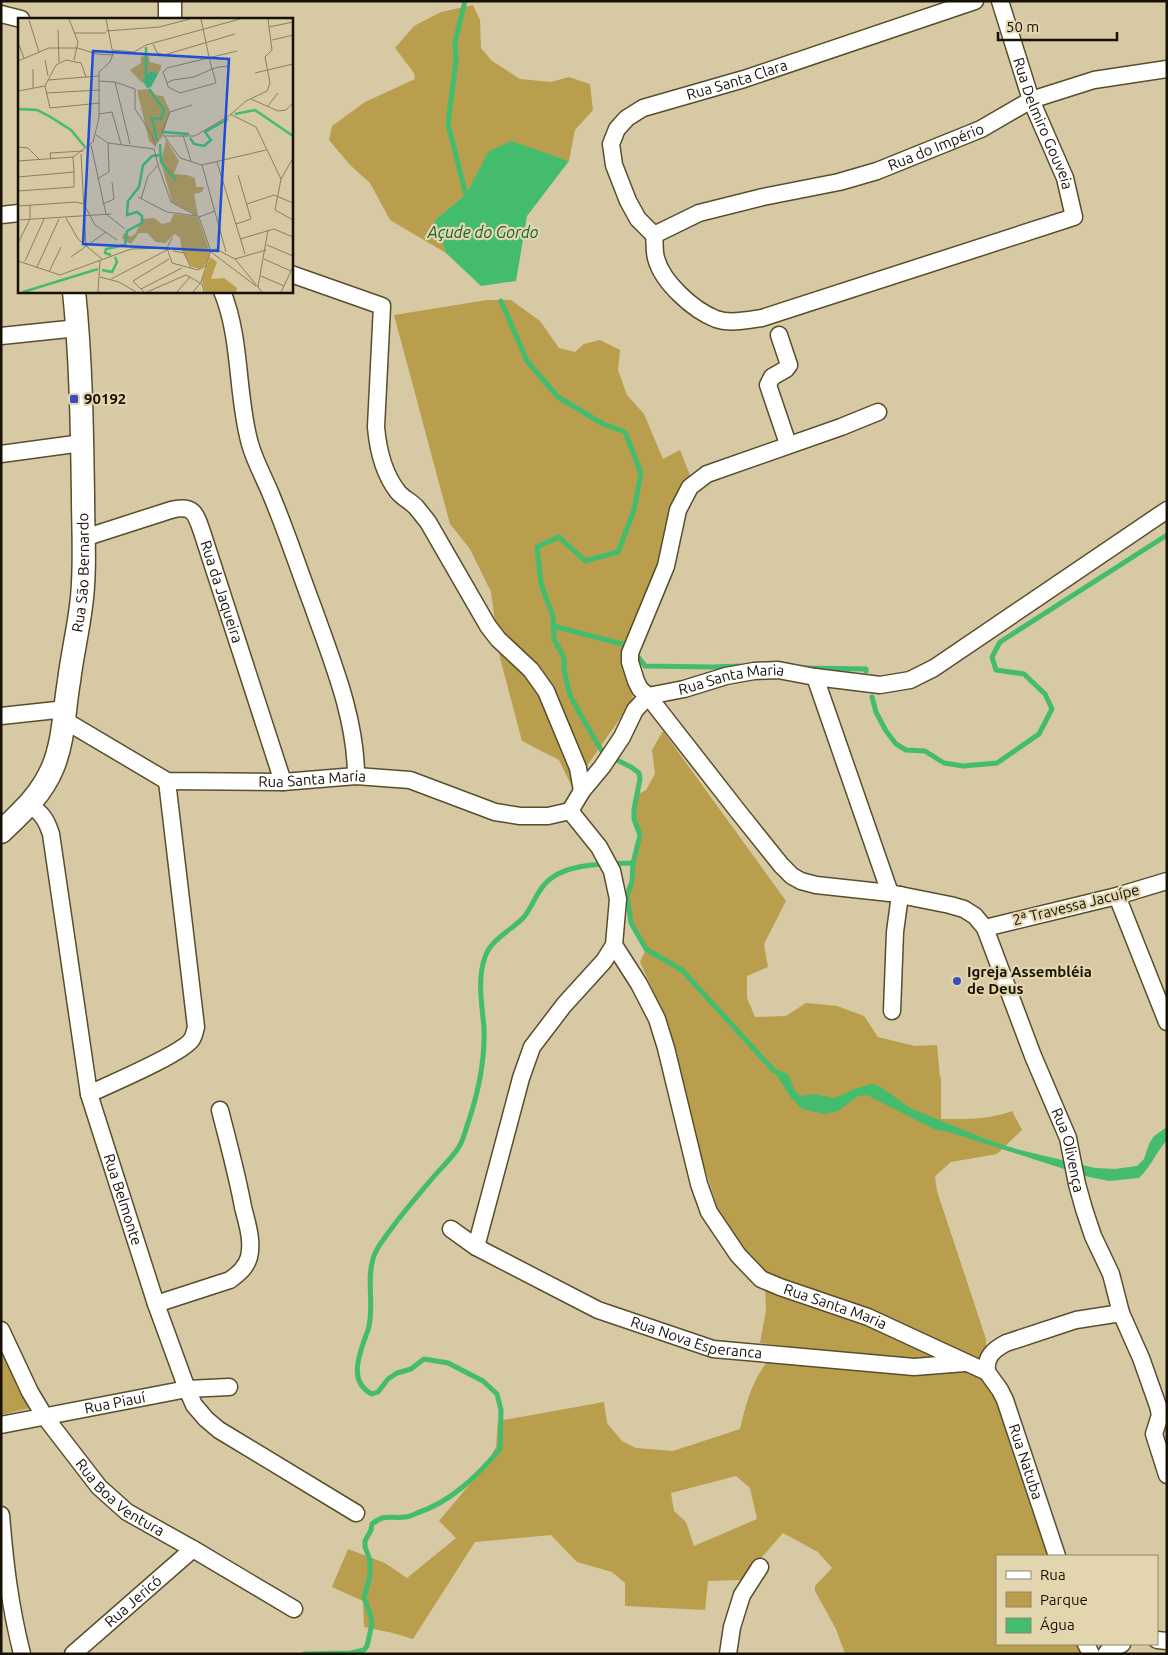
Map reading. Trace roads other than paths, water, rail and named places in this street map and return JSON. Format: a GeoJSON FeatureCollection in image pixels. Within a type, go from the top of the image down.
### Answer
{"type":"FeatureCollection","features":[{"type":"Feature","properties":{"kind":"street"},"geometry":{"type":"LineString","coordinates":[[170,1],[170,18]]}},
{"type":"Feature","properties":{"kind":"street","name":"Rua Santa Clara"},"geometry":{"type":"LineString","coordinates":[[654,234],[638,219],[628,201],[614,165],[611,144],[616,129],[628,118],[643,108],[744,79],[975,1]]}},
{"type":"Feature","properties":{"kind":"street","name":"Rua Delmiro Gouveia"},"geometry":{"type":"LineString","coordinates":[[654,234],[655,257],[662,273],[684,298],[717,319],[732,321],[762,318],[1074,217],[1065,178],[1031,100],[1000,1]]}},
{"type":"Feature","properties":{"kind":"street"},"geometry":{"type":"LineString","coordinates":[[1,14],[18,18]]}},
{"type":"Feature","properties":{"kind":"street","name":"Rua do Império"},"geometry":{"type":"LineString","coordinates":[[654,234],[699,213],[763,197],[839,182],[877,171],[981,129],[1031,100],[1094,80],[1138,75],[1167,69]]}},
{"type":"Feature","properties":{"kind":"street"},"geometry":{"type":"LineString","coordinates":[[1,215],[18,213]]}},
{"type":"Feature","properties":{"kind":"street"},"geometry":{"type":"LineString","coordinates":[[292,274],[382,306],[376,426],[378,444],[386,472],[400,494],[428,522],[488,626],[498,639],[531,670],[546,691],[578,768],[582,791]]}},
{"type":"Feature","properties":{"kind":"street","name":"Rua São Bernardo"},"geometry":{"type":"LineString","coordinates":[[1,832],[29,805],[45,782],[53,766],[59,749],[82,605],[84,538],[82,444],[78,328],[74,292]]}},
{"type":"Feature","properties":{"kind":"street"},"geometry":{"type":"LineString","coordinates":[[222,292],[234,334],[244,419],[251,447],[272,495],[335,668],[348,717],[356,764],[356,776]]}},
{"type":"Feature","properties":{"kind":"street"},"geometry":{"type":"LineString","coordinates":[[1,336],[78,328]]}},
{"type":"Feature","properties":{"kind":"street"},"geometry":{"type":"LineString","coordinates":[[779,335],[790,365],[772,377],[768,385],[788,444]]}},
{"type":"Feature","properties":{"kind":"street","name":"Rua Olivença"},"geometry":{"type":"LineString","coordinates":[[878,412],[707,474],[690,487],[678,510],[666,566],[630,653],[630,662],[640,688],[781,865],[792,876],[801,881],[816,885],[932,900],[964,909],[975,916],[985,928],[1033,1056],[1068,1138],[1076,1180],[1093,1236],[1110,1274],[1121,1313],[1141,1358],[1158,1406],[1160,1415],[1154,1434],[1167,1474]]}},
{"type":"Feature","properties":{"kind":"street"},"geometry":{"type":"LineString","coordinates":[[1,454],[82,444]]}},
{"type":"Feature","properties":{"kind":"street","name":"Rua da Jaqueira"},"geometry":{"type":"LineString","coordinates":[[84,538],[182,507],[190,509],[196,516],[283,782]]}},
{"type":"Feature","properties":{"kind":"street","name":"Rua Santa Maria"},"geometry":{"type":"LineString","coordinates":[[648,696],[684,689],[726,676],[754,670],[778,670],[815,677],[880,685],[910,680],[934,668],[1167,510]]}},
{"type":"Feature","properties":{"kind":"street"},"geometry":{"type":"LineString","coordinates":[[815,677],[895,894],[892,1011]]}},
{"type":"Feature","properties":{"kind":"street"},"geometry":{"type":"LineString","coordinates":[[476,1247],[521,1078],[532,1047],[559,1010],[604,961],[614,945],[618,899],[612,871],[598,847],[570,811],[582,791],[616,747],[635,710],[648,696]]}},
{"type":"Feature","properties":{"kind":"street"},"geometry":{"type":"LineString","coordinates":[[1,716],[65,714],[167,781],[196,1028],[192,1040],[175,1052],[90,1094]]}},
{"type":"Feature","properties":{"kind":"street","name":"Rua Santa Maria"},"geometry":{"type":"LineString","coordinates":[[167,781],[283,782],[356,776],[410,780],[495,812],[520,816],[548,816],[570,811]]}},
{"type":"Feature","properties":{"kind":"street","name":"Rua Belmonte"},"geometry":{"type":"LineString","coordinates":[[29,805],[39,811],[46,819],[51,834],[90,1094],[156,1304],[194,1405],[219,1430],[356,1513]]}},
{"type":"Feature","properties":{"kind":"street","name":"2ª Travessa Jacuípe"},"geometry":{"type":"LineString","coordinates":[[985,928],[1117,896],[1167,881]]}},
{"type":"Feature","properties":{"kind":"street"},"geometry":{"type":"LineString","coordinates":[[1117,896],[1167,1022]]}},
{"type":"Feature","properties":{"kind":"street","name":"Rua Santa Maria"},"geometry":{"type":"LineString","coordinates":[[614,945],[639,984],[657,1019],[709,1212],[738,1255],[761,1279],[868,1317],[987,1372]]}},
{"type":"Feature","properties":{"kind":"street"},"geometry":{"type":"LineString","coordinates":[[156,1304],[230,1280],[246,1265],[250,1249],[248,1231],[238,1181],[220,1110]]}},
{"type":"Feature","properties":{"kind":"street","name":"Rua Nova Esperanca"},"geometry":{"type":"LineString","coordinates":[[452,1229],[476,1247],[598,1310],[713,1349],[914,1367],[965,1363]]}},
{"type":"Feature","properties":{"kind":"street"},"geometry":{"type":"LineString","coordinates":[[987,1372],[987,1360],[990,1354],[996,1348],[1006,1343],[1076,1320],[1121,1313]]}},
{"type":"Feature","properties":{"kind":"street","name":"Rua Boa Ventura"},"geometry":{"type":"LineString","coordinates":[[1,1330],[30,1392],[45,1416],[99,1487],[127,1512],[194,1549],[294,1609]]}},
{"type":"Feature","properties":{"kind":"street","name":"Rua Natuba"},"geometry":{"type":"LineString","coordinates":[[987,1372],[1005,1400],[1057,1555]]}},
{"type":"Feature","properties":{"kind":"street","name":"Rua Piauí"},"geometry":{"type":"LineString","coordinates":[[1,1425],[187,1389],[229,1387]]}},
{"type":"Feature","properties":{"kind":"street"},"geometry":{"type":"LineString","coordinates":[[1,1515],[9,1599],[22,1654]]}},
{"type":"Feature","properties":{"kind":"street","name":"Rua Jericó"},"geometry":{"type":"LineString","coordinates":[[73,1654],[194,1549]]}},
{"type":"Feature","properties":{"kind":"street"},"geometry":{"type":"LineString","coordinates":[[728,1654],[732,1626],[742,1595],[760,1567]]}},
{"type":"Feature","properties":{"kind":"street"},"geometry":{"type":"LineString","coordinates":[[1106,1654],[1109,1650],[1120,1645]]}},
{"type":"Feature","properties":{"kind":"water","name":"Açude do Gordo"},"geometry":{"type":"Polygon","coordinates":[[[511,141],[569,161],[527,216],[516,281],[481,286],[446,253],[434,221],[466,194],[489,151],[511,141]]]}},
{"type":"Feature","properties":{"kind":"water"},"geometry":{"type":"Polygon","coordinates":[[[771,1067],[788,1074],[795,1091],[800,1096],[815,1094],[833,1098],[872,1084],[881,1087],[910,1108],[983,1138],[1016,1149],[1095,1168],[1115,1169],[1137,1166],[1144,1159],[1154,1136],[1167,1127],[1167,1140],[1139,1178],[1109,1181],[1089,1177],[952,1133],[934,1129],[867,1095],[858,1096],[838,1111],[825,1114],[802,1109],[792,1099],[771,1067]]]}},
{"type":"Feature","properties":{"kind":"waterway"},"geometry":{"type":"LineString","coordinates":[[465,1],[455,42],[456,60],[448,124],[467,199]]}},
{"type":"Feature","properties":{"kind":"waterway"},"geometry":{"type":"LineString","coordinates":[[501,301],[527,361],[558,397],[603,424],[625,432],[641,473],[634,510],[618,552],[585,561],[559,537],[537,547],[541,584],[553,616],[554,639],[564,658],[564,670],[570,695],[603,753],[639,773],[640,779],[634,819],[640,835],[633,863],[632,882],[627,895],[631,923],[646,949],[682,970],[774,1071]]}},
{"type":"Feature","properties":{"kind":"waterway"},"geometry":{"type":"LineString","coordinates":[[872,697],[876,712],[886,731],[896,744],[906,750],[925,751],[944,763],[963,766],[997,763],[1039,734],[1052,709],[1045,694],[1024,674],[996,670],[992,657],[1000,642],[1167,535]]}},
{"type":"Feature","properties":{"kind":"waterway"},"geometry":{"type":"LineString","coordinates":[[553,626],[622,644]]}},
{"type":"Feature","properties":{"kind":"waterway"},"geometry":{"type":"LineString","coordinates":[[639,658],[645,666],[740,666]]}},
{"type":"Feature","properties":{"kind":"waterway"},"geometry":{"type":"LineString","coordinates":[[806,668],[866,669],[866,671]]}},
{"type":"Feature","properties":{"kind":"waterway"},"geometry":{"type":"LineString","coordinates":[[304,1654],[351,1653],[364,1650],[367,1646],[372,1624],[364,1598],[370,1575],[370,1560],[365,1547],[365,1541],[372,1524],[384,1517],[410,1516],[441,1502],[463,1487],[500,1449],[501,1410],[497,1394],[483,1381],[448,1363],[424,1359],[411,1369],[397,1373],[388,1379],[378,1392],[372,1394],[359,1381],[357,1373],[359,1356],[368,1330],[371,1312],[371,1267],[375,1253],[382,1241],[410,1204],[455,1153],[463,1139],[481,1075],[484,1040],[481,974],[488,951],[497,940],[524,917],[541,889],[552,877],[573,868],[598,864],[633,863]]}},
{"type":"Feature","properties":{"kind":"place","name":"90192"},"geometry":{"type":"Point","coordinates":[74,399]}},
{"type":"Feature","properties":{"kind":"place","name":"Igreja Assembléia de Deus"},"geometry":{"type":"Point","coordinates":[957,981]}}]}
